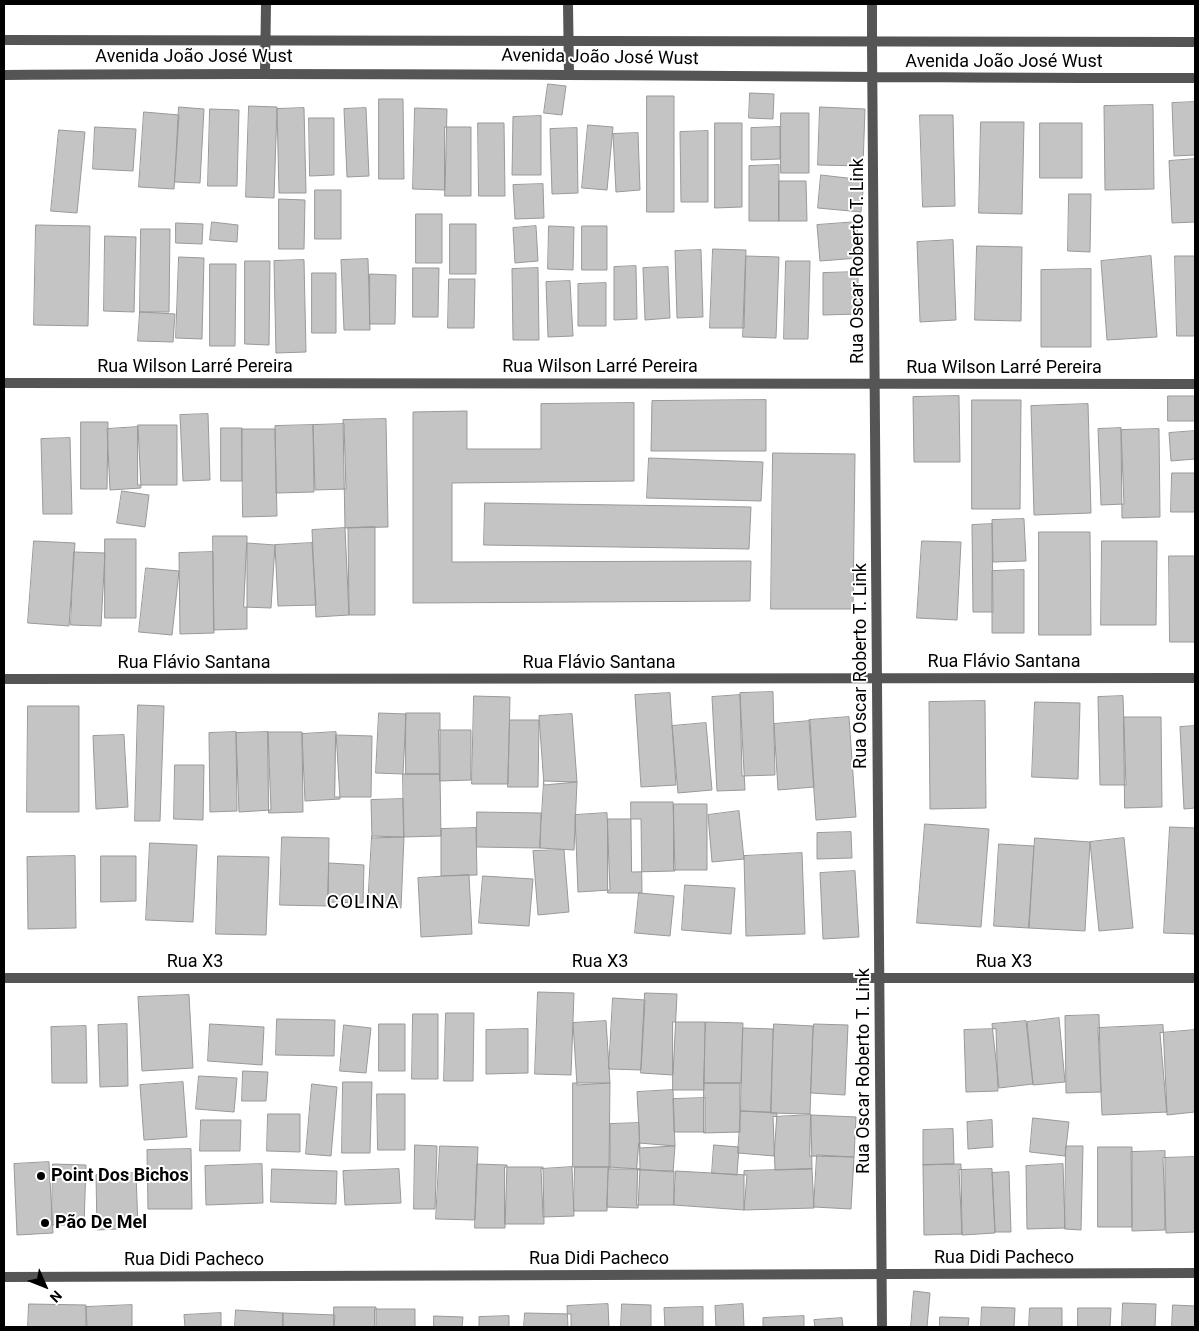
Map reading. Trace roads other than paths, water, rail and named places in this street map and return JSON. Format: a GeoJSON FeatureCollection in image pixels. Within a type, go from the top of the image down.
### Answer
{"type":"FeatureCollection","features":[{"type":"Feature","properties":{"kind":"street"},"geometry":{"type":"LineString","coordinates":[[265,72],[266,4]]}},
{"type":"Feature","properties":{"kind":"street"},"geometry":{"type":"LineString","coordinates":[[568,4],[569,74]]}},
{"type":"Feature","properties":{"kind":"street","name":"Rua Oscar Roberto T. Link"},"geometry":{"type":"LineString","coordinates":[[872,4],[882,1327]]}},
{"type":"Feature","properties":{"kind":"street","name":"Avenida João José Wust"},"geometry":{"type":"LineString","coordinates":[[4,40],[1195,42]]}},
{"type":"Feature","properties":{"kind":"street","name":"Avenida João José Wust"},"geometry":{"type":"LineString","coordinates":[[4,75],[265,72],[873,78],[1195,78]]}},
{"type":"Feature","properties":{"kind":"street","name":"Rua Wilson Larré Pereira"},"geometry":{"type":"LineString","coordinates":[[4,383],[1195,384]]}},
{"type":"Feature","properties":{"kind":"street","name":"Rua Flávio Santana"},"geometry":{"type":"LineString","coordinates":[[4,679],[1195,678]]}},
{"type":"Feature","properties":{"kind":"street","name":"Rua X3"},"geometry":{"type":"LineString","coordinates":[[4,978],[1195,978]]}},
{"type":"Feature","properties":{"kind":"street","name":"Rua Didi Pacheco"},"geometry":{"type":"LineString","coordinates":[[4,1277],[1195,1273]]}},
{"type":"Feature","properties":{"kind":"place","name":"Point Dos Bichos"},"geometry":{"type":"Point","coordinates":[41,1176]}},
{"type":"Feature","properties":{"kind":"place","name":"Pão De Mel"},"geometry":{"type":"Point","coordinates":[45,1223]}},
{"type":"Feature","properties":{"kind":"district","name":"COLINA"},"geometry":{"type":"Point","coordinates":[363,903]}}]}
